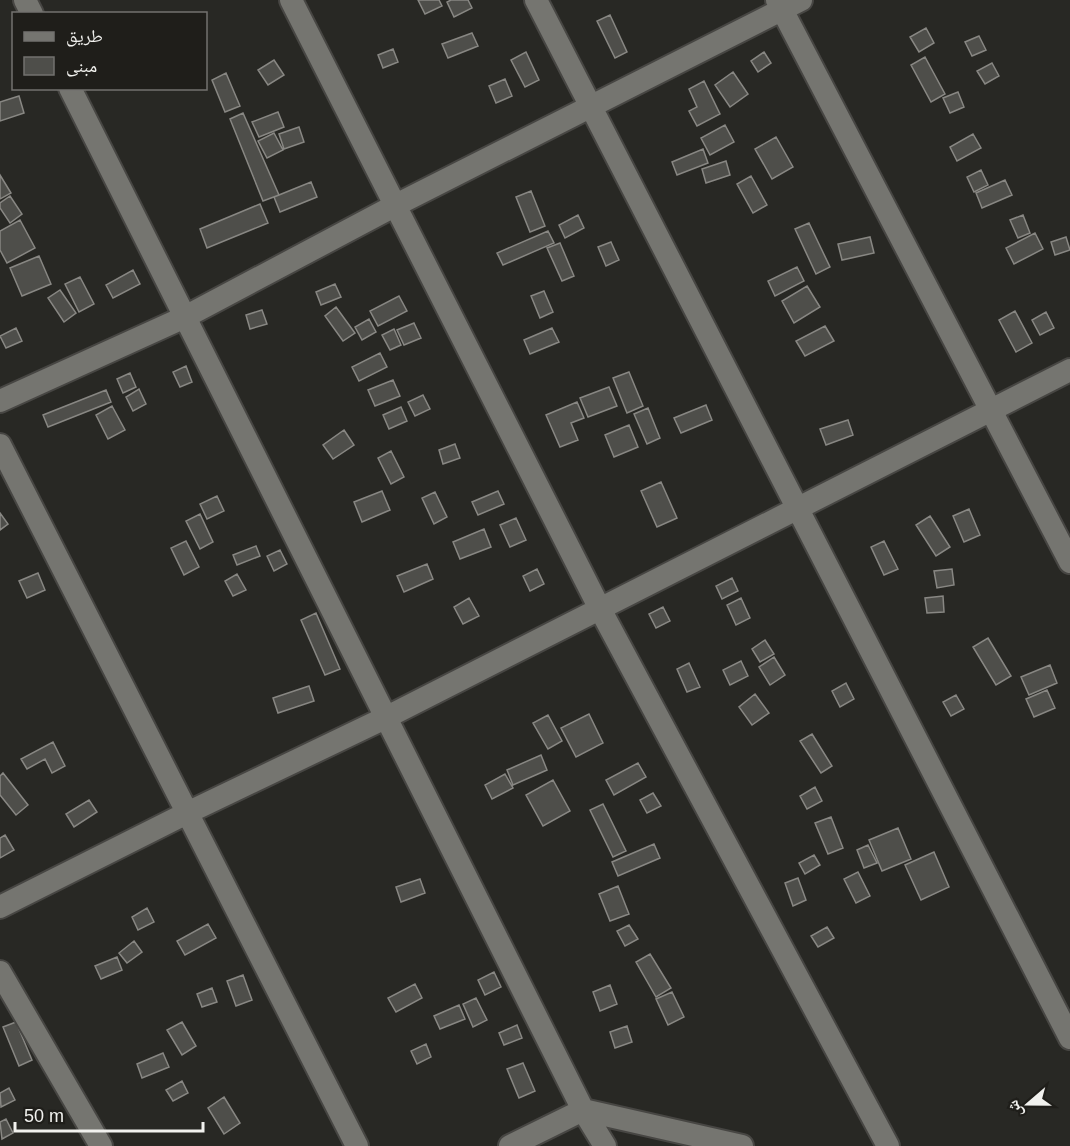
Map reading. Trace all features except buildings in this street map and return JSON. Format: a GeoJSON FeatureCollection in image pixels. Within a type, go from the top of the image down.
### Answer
{"type":"FeatureCollection","features":[{"type":"Feature","properties":{"kind":"street"},"geometry":{"type":"LineString","coordinates":[[291,0],[600,609],[888,1146]]}},
{"type":"Feature","properties":{"kind":"street"},"geometry":{"type":"LineString","coordinates":[[536,0],[1070,1038]]}},
{"type":"Feature","properties":{"kind":"street"},"geometry":{"type":"LineString","coordinates":[[0,401],[184,316],[786,3],[1070,562]]}},
{"type":"Feature","properties":{"kind":"street"},"geometry":{"type":"LineString","coordinates":[[71,90],[583,1110],[605,1146]]}},
{"type":"Feature","properties":{"kind":"street"},"geometry":{"type":"LineString","coordinates":[[0,907],[385,718],[1070,370]]}},
{"type":"Feature","properties":{"kind":"street"},"geometry":{"type":"LineString","coordinates":[[0,445],[357,1146]]}},
{"type":"Feature","properties":{"kind":"street"},"geometry":{"type":"LineString","coordinates":[[0,972],[101,1146]]}},
{"type":"Feature","properties":{"kind":"street"},"geometry":{"type":"LineString","coordinates":[[510,1146],[583,1110],[742,1146]]}}]}
